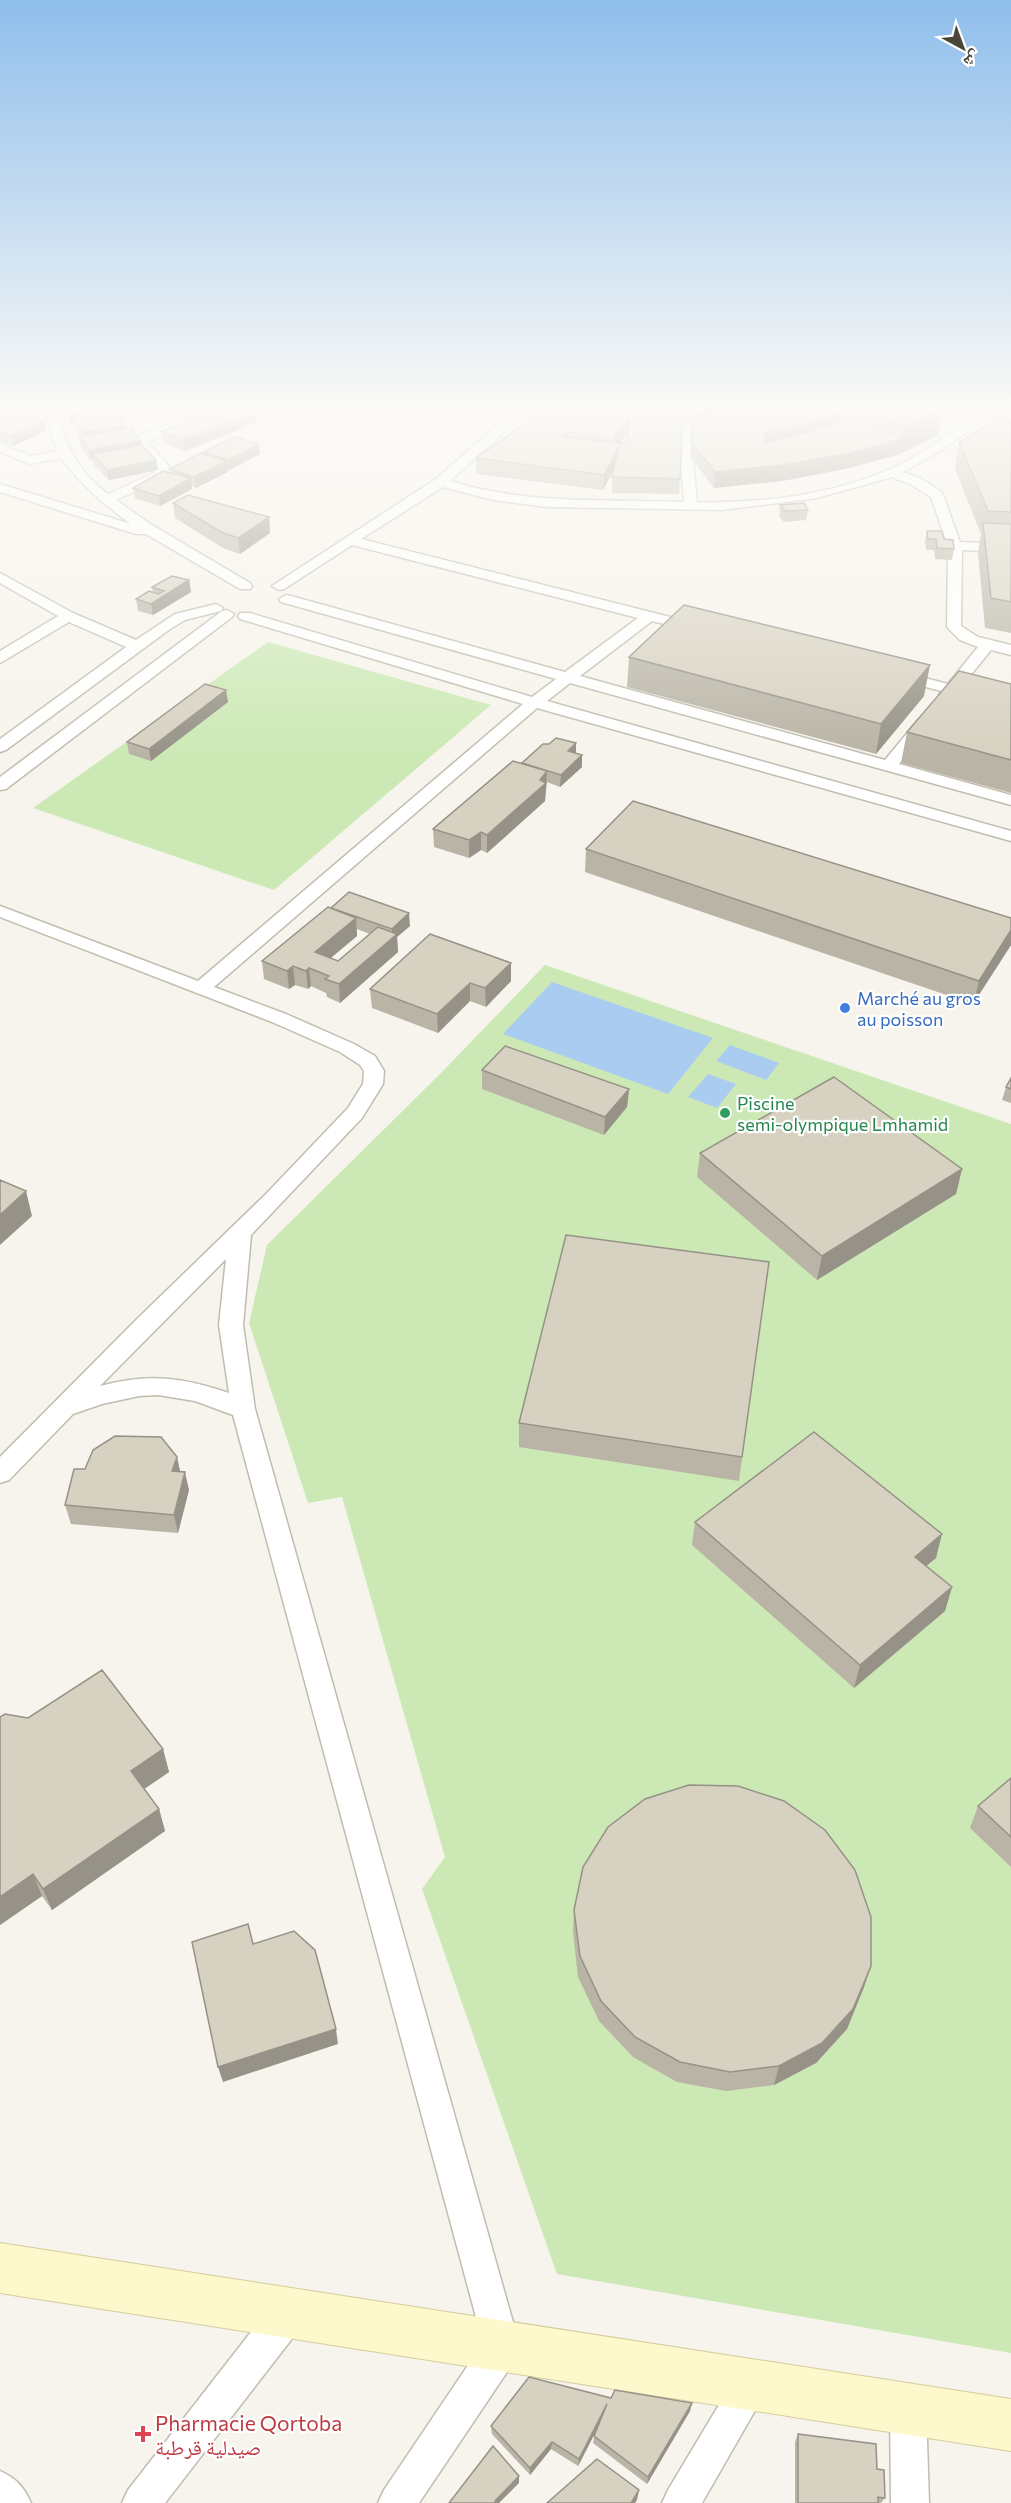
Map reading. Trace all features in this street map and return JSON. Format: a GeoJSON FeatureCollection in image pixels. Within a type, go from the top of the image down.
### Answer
{"type":"FeatureCollection","features":[{"type":"Feature","properties":{"kind":"street"},"geometry":{"type":"LineString","coordinates":[[113,522],[160,536]]}},
{"type":"Feature","properties":{"kind":"street"},"geometry":{"type":"LineString","coordinates":[[140,522],[245,586]]}},
{"type":"Feature","properties":{"kind":"street"},"geometry":{"type":"LineString","coordinates":[[245,616],[255,615],[277,600],[352,540],[380,522]]}},
{"type":"Feature","properties":{"kind":"street"},"geometry":{"type":"LineString","coordinates":[[947,522],[956,546],[954,627],[961,636],[1011,650]]}},
{"type":"Feature","properties":{"kind":"street"},"geometry":{"type":"LineString","coordinates":[[352,540],[715,633]]}},
{"type":"Feature","properties":{"kind":"street"},"geometry":{"type":"LineString","coordinates":[[956,546],[1011,548]]}},
{"type":"Feature","properties":{"kind":"street"},"geometry":{"type":"LineString","coordinates":[[0,577],[11,592],[138,646]]}},
{"type":"Feature","properties":{"kind":"street"},"geometry":{"type":"LineString","coordinates":[[221,611],[217,602],[245,586],[262,582],[277,600],[569,677],[1011,800]]}},
{"type":"Feature","properties":{"kind":"street"},"geometry":{"type":"LineString","coordinates":[[0,786],[221,611]]}},
{"type":"Feature","properties":{"kind":"street"},"geometry":{"type":"LineString","coordinates":[[0,747],[180,617],[221,611],[1011,836]]}},
{"type":"Feature","properties":{"kind":"street"},"geometry":{"type":"LineString","coordinates":[[0,658],[68,616]]}},
{"type":"Feature","properties":{"kind":"street"},"geometry":{"type":"LineString","coordinates":[[201,988],[514,717],[648,617]]}},
{"type":"Feature","properties":{"kind":"street"},"geometry":{"type":"LineString","coordinates":[[889,765],[987,645]]}},
{"type":"Feature","properties":{"kind":"street"},"geometry":{"type":"LineString","coordinates":[[885,673],[1011,704]]}},
{"type":"Feature","properties":{"kind":"street"},"geometry":{"type":"LineString","coordinates":[[0,911],[328,1038],[359,1054],[374,1071],[373,1084],[355,1113],[274,1199],[0,1473]]}},
{"type":"Feature","properties":{"kind":"street"},"geometry":{"type":"LineString","coordinates":[[240,1231],[231,1325],[243,1409],[502,2347],[397,2503]]}},
{"type":"Feature","properties":{"kind":"street"},"geometry":{"type":"LineString","coordinates":[[65,1408],[98,1395],[149,1384],[206,1393],[243,1409]]}},
{"type":"Feature","properties":{"kind":"street"},"geometry":{"type":"LineString","coordinates":[[0,2268],[1011,2425]]}},
{"type":"Feature","properties":{"kind":"street"},"geometry":{"type":"LineString","coordinates":[[141,2503],[288,2314]]}},
{"type":"Feature","properties":{"kind":"street"},"geometry":{"type":"LineString","coordinates":[[681,2503],[751,2386]]}},
{"type":"Feature","properties":{"kind":"street"},"geometry":{"type":"LineString","coordinates":[[908,2408],[910,2503]]}},
{"type":"Feature","properties":{"kind":"street"},"geometry":{"type":"LineString","coordinates":[[0,2490],[12,2503]]}},
{"type":"Feature","properties":{"kind":"green space"},"geometry":{"type":"Polygon","coordinates":[[[268,642],[491,705],[274,890],[33,808],[268,642]]]}},
{"type":"Feature","properties":{"kind":"green space"},"geometry":{"type":"Polygon","coordinates":[[[545,965],[1011,1124],[1011,2353],[557,2274],[422,1889],[445,1857],[342,1497],[308,1503],[249,1323],[267,1245],[444,1070],[545,965]]]}},
{"type":"Feature","properties":{"kind":"water"},"geometry":{"type":"Polygon","coordinates":[[[552,982],[713,1038],[668,1094],[503,1034],[552,982]]]}},
{"type":"Feature","properties":{"kind":"water"},"geometry":{"type":"Polygon","coordinates":[[[730,1045],[779,1063],[766,1080],[716,1061],[730,1045]]]}},
{"type":"Feature","properties":{"kind":"water"},"geometry":{"type":"Polygon","coordinates":[[[708,1074],[736,1084],[717,1108],[688,1097],[708,1074]]]}},
{"type":"Feature","properties":{"kind":"building"},"geometry":{"type":"Polygon","coordinates":[[[204,522],[262,522],[238,538],[221,532],[204,522]]]}},
{"type":"Feature","properties":{"kind":"building"},"geometry":{"type":"Polygon","coordinates":[[[983,523],[1011,524],[1011,602],[991,598],[983,523]]]}},
{"type":"Feature","properties":{"kind":"building"},"geometry":{"type":"Polygon","coordinates":[[[927,531],[942,531],[944,539],[953,540],[954,549],[937,548],[936,539],[928,539],[927,531]]]}},
{"type":"Feature","properties":{"kind":"building"},"geometry":{"type":"Polygon","coordinates":[[[172,576],[189,580],[151,604],[136,599],[149,591],[158,594],[164,591],[152,587],[172,576]]]}},
{"type":"Feature","properties":{"kind":"building"},"geometry":{"type":"Polygon","coordinates":[[[684,605],[930,665],[881,724],[629,657],[684,605]]]}},
{"type":"Feature","properties":{"kind":"building"},"geometry":{"type":"Polygon","coordinates":[[[959,671],[1011,684],[1011,760],[907,732],[959,671]]]}},
{"type":"Feature","properties":{"kind":"building"},"geometry":{"type":"Polygon","coordinates":[[[205,684],[226,690],[149,749],[127,742],[205,684]]]}},
{"type":"Feature","properties":{"kind":"building"},"geometry":{"type":"Polygon","coordinates":[[[556,738],[576,743],[568,751],[582,755],[561,775],[522,763],[543,744],[549,744],[556,738]]]}},
{"type":"Feature","properties":{"kind":"building"},"geometry":{"type":"Polygon","coordinates":[[[513,761],[547,771],[540,780],[546,783],[487,835],[481,832],[469,840],[433,829],[513,761]]]}},
{"type":"Feature","properties":{"kind":"building"},"geometry":{"type":"Polygon","coordinates":[[[633,801],[1011,918],[1011,930],[979,981],[586,849],[633,801]]]}},
{"type":"Feature","properties":{"kind":"building"},"geometry":{"type":"Polygon","coordinates":[[[349,892],[409,913],[392,929],[331,908],[349,892]]]}},
{"type":"Feature","properties":{"kind":"building"},"geometry":{"type":"Polygon","coordinates":[[[328,907],[356,918],[315,952],[338,961],[378,927],[397,934],[339,984],[325,979],[329,976],[309,968],[306,971],[293,966],[287,971],[262,961],[328,907]]]}},
{"type":"Feature","properties":{"kind":"building"},"geometry":{"type":"Polygon","coordinates":[[[430,934],[511,963],[485,988],[470,983],[437,1014],[370,989],[430,934]]]}},
{"type":"Feature","properties":{"kind":"building"},"geometry":{"type":"Polygon","coordinates":[[[505,1046],[629,1089],[605,1117],[482,1070],[505,1046]]]}},
{"type":"Feature","properties":{"kind":"building"},"geometry":{"type":"Polygon","coordinates":[[[834,1077],[962,1169],[822,1256],[700,1153],[834,1077]]]}},
{"type":"Feature","properties":{"kind":"building"},"geometry":{"type":"Polygon","coordinates":[[[1011,1078],[1011,1089],[1006,1087],[1011,1078]]]}},
{"type":"Feature","properties":{"kind":"building"},"geometry":{"type":"Polygon","coordinates":[[[0,1180],[26,1191],[0,1215],[0,1180]]]}},
{"type":"Feature","properties":{"kind":"building"},"geometry":{"type":"Polygon","coordinates":[[[566,1235],[769,1262],[742,1457],[519,1423],[566,1235]]]}},
{"type":"Feature","properties":{"kind":"building"},"geometry":{"type":"Polygon","coordinates":[[[814,1432],[942,1534],[915,1557],[952,1587],[860,1665],[695,1522],[814,1432]]]}},
{"type":"Feature","properties":{"kind":"building"},"geometry":{"type":"Polygon","coordinates":[[[115,1436],[161,1437],[177,1457],[172,1471],[185,1472],[174,1515],[65,1505],[74,1469],[85,1469],[93,1450],[115,1436]]]}},
{"type":"Feature","properties":{"kind":"building"},"geometry":{"type":"Polygon","coordinates":[[[102,1670],[163,1749],[131,1771],[159,1809],[43,1889],[33,1874],[0,1897],[0,1717],[5,1714],[28,1718],[102,1670]]]}},
{"type":"Feature","properties":{"kind":"building"},"geometry":{"type":"Polygon","coordinates":[[[1011,1778],[1011,1837],[978,1806],[1011,1778]]]}},
{"type":"Feature","properties":{"kind":"building"},"geometry":{"type":"Polygon","coordinates":[[[689,1785],[738,1786],[784,1801],[825,1830],[855,1870],[871,1917],[871,1966],[853,2009],[822,2043],[779,2066],[730,2072],[680,2062],[635,2037],[601,2001],[580,1956],[574,1910],[583,1867],[608,1827],[645,1799],[689,1785]]]}},
{"type":"Feature","properties":{"kind":"building"},"geometry":{"type":"Polygon","coordinates":[[[248,1924],[253,1944],[294,1931],[315,1950],[336,2029],[218,2067],[192,1942],[248,1924]]]}},
{"type":"Feature","properties":{"kind":"building"},"geometry":{"type":"Polygon","coordinates":[[[529,2377],[611,2398],[615,2390],[692,2403],[648,2477],[594,2436],[607,2404],[579,2459],[552,2442],[530,2468],[491,2426],[529,2377]]]}},
{"type":"Feature","properties":{"kind":"building"},"geometry":{"type":"Polygon","coordinates":[[[798,2434],[876,2444],[877,2469],[884,2470],[885,2498],[878,2497],[878,2503],[798,2503],[798,2434]]]}},
{"type":"Feature","properties":{"kind":"building"},"geometry":{"type":"Polygon","coordinates":[[[493,2446],[519,2476],[495,2501],[497,2503],[449,2503],[493,2446]]]}},
{"type":"Feature","properties":{"kind":"building"},"geometry":{"type":"Polygon","coordinates":[[[597,2459],[639,2490],[631,2503],[547,2503],[597,2459]]]}},
{"type":"Feature","properties":{"kind":"place","name":"Marché au gros au poisson"},"geometry":{"type":"Point","coordinates":[845,1008]}},
{"type":"Feature","properties":{"kind":"place","name":"Piscine semi-olympique Lmhamid"},"geometry":{"type":"Point","coordinates":[725,1113]}},
{"type":"Feature","properties":{"kind":"place","name":"Pharmacie Qortoba صيدلية قرطبة"},"geometry":{"type":"Point","coordinates":[143,2434]}}]}
